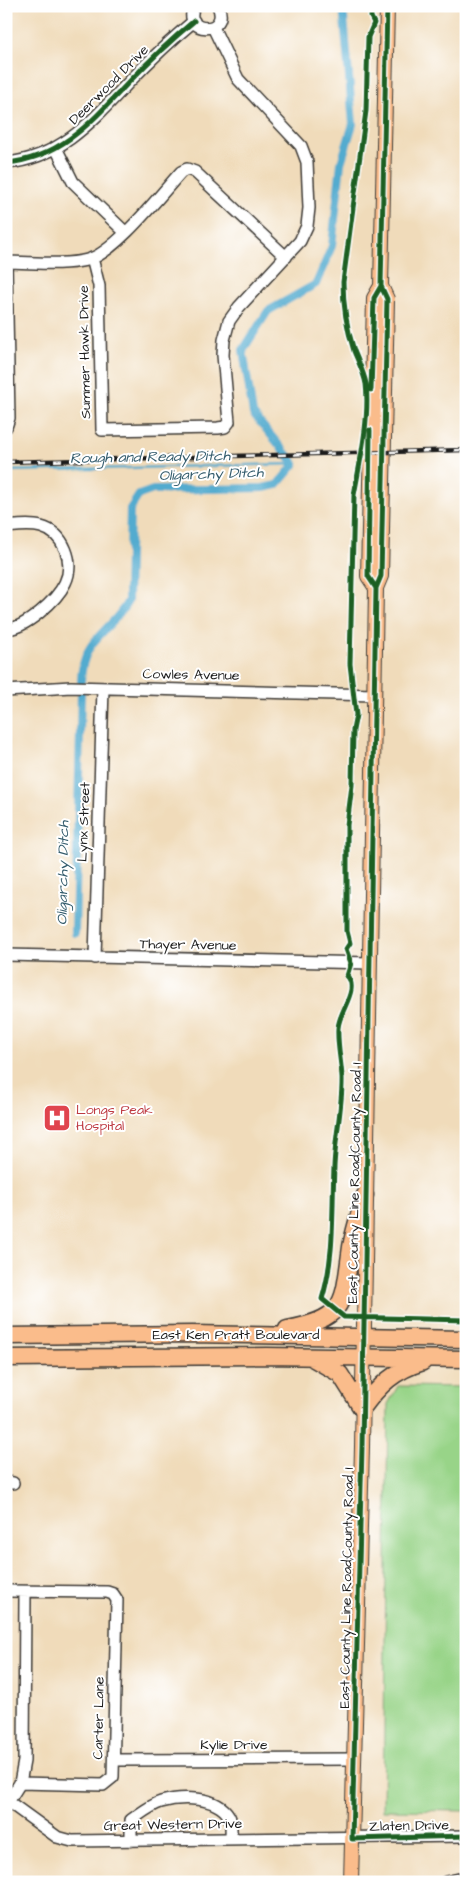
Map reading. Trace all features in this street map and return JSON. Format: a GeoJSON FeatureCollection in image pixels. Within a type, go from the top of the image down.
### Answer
{"type":"FeatureCollection","features":[{"type":"Feature","properties":{"kind":"highway"},"geometry":{"type":"LineString","coordinates":[[251,1335],[307,1325],[325,1319],[335,1310],[344,1296],[352,1246],[365,1196]]}},
{"type":"Feature","properties":{"kind":"highway","name":"East Ken Pratt Boulevard"},"geometry":{"type":"LineString","coordinates":[[6,1336],[251,1335],[466,1339]]}},
{"type":"Feature","properties":{"kind":"highway"},"geometry":{"type":"LineString","coordinates":[[310,1357],[328,1365],[340,1374],[362,1409],[389,1377],[401,1370],[440,1359]]}},
{"type":"Feature","properties":{"kind":"highway","name":"East Ken Pratt Boulevard"},"geometry":{"type":"LineString","coordinates":[[6,1358],[363,1357],[466,1359]]}},
{"type":"Feature","properties":{"kind":"main road","name":"East County Line Road;County Road 1"},"geometry":{"type":"LineString","coordinates":[[351,1882],[362,1409],[376,588],[381,576],[387,299],[381,286],[386,6]]}},
{"type":"Feature","properties":{"kind":"street"},"geometry":{"type":"LineString","coordinates":[[194,6],[192,12],[194,21],[202,28],[213,27],[220,16],[221,7]]}},
{"type":"Feature","properties":{"kind":"street","name":"Deerwood Drive"},"geometry":{"type":"LineString","coordinates":[[6,163],[30,159],[56,148],[84,128],[156,54],[194,21]]}},
{"type":"Feature","properties":{"kind":"street","name":"Summer Hawk Drive"},"geometry":{"type":"LineString","coordinates":[[92,258],[99,286],[102,430],[218,428],[228,424],[229,406],[223,355],[227,328],[239,307],[286,258],[303,236],[308,221],[308,178],[305,155],[290,133],[249,94],[238,79],[213,27]]}},
{"type":"Feature","properties":{"kind":"street"},"geometry":{"type":"LineString","coordinates":[[56,148],[73,182],[125,232]]}},
{"type":"Feature","properties":{"kind":"street"},"geometry":{"type":"LineString","coordinates":[[6,427],[9,418],[6,262],[79,261],[103,253],[183,170],[195,172],[286,258]]}},
{"type":"Feature","properties":{"kind":"street"},"geometry":{"type":"LineString","coordinates":[[6,527],[41,527],[55,533],[63,544],[68,556],[68,570],[66,581],[61,590],[43,608],[22,626],[6,629]]}},
{"type":"Feature","properties":{"kind":"street","name":"Cowles Avenue"},"geometry":{"type":"LineString","coordinates":[[6,691],[70,687],[374,695]]}},
{"type":"Feature","properties":{"kind":"street","name":"Lynx Street"},"geometry":{"type":"LineString","coordinates":[[94,958],[103,688]]}},
{"type":"Feature","properties":{"kind":"street","name":"Thayer Avenue"},"geometry":{"type":"LineString","coordinates":[[6,955],[370,964]]}},
{"type":"Feature","properties":{"kind":"street"},"geometry":{"type":"LineString","coordinates":[[6,1592],[25,1592],[24,1761],[20,1783],[7,1801]]}},
{"type":"Feature","properties":{"kind":"street","name":"Carter Lane"},"geometry":{"type":"LineString","coordinates":[[20,1783],[102,1785],[113,1777],[114,1760],[117,1600],[113,1594],[107,1592],[25,1592]]}},
{"type":"Feature","properties":{"kind":"street","name":"Kylie Drive"},"geometry":{"type":"LineString","coordinates":[[114,1760],[354,1759]]}},
{"type":"Feature","properties":{"kind":"street"},"geometry":{"type":"LineString","coordinates":[[131,1841],[131,1820],[159,1802],[179,1799],[208,1801],[222,1807],[230,1818],[231,1839]]}},
{"type":"Feature","properties":{"kind":"street","name":"Great Western Drive"},"geometry":{"type":"LineString","coordinates":[[7,1801],[57,1837],[72,1841],[352,1838]]}},
{"type":"Feature","properties":{"kind":"street","name":"Zlaten Drive"},"geometry":{"type":"LineString","coordinates":[[352,1838],[466,1836]]}},
{"type":"Feature","properties":{"kind":"street"},"geometry":{"type":"LineString","coordinates":[[446,1882],[459,1879],[462,1882]]}},
{"type":"Feature","properties":{"kind":"green space"},"geometry":{"type":"Polygon","coordinates":[[[398,1386],[466,1387],[466,1811],[383,1810],[388,1404],[398,1386]]]}},
{"type":"Feature","properties":{"kind":"waterway","name":"Oligarchy Ditch"},"geometry":{"type":"LineString","coordinates":[[81,681],[86,655],[98,637],[121,612],[128,601],[130,509],[139,495],[153,490],[263,488],[277,485],[295,464],[253,414],[243,350],[268,311],[316,284],[332,246],[341,163],[353,124],[343,6]]}},
{"type":"Feature","properties":{"kind":"waterway","name":"Rough and Ready Ditch"},"geometry":{"type":"LineString","coordinates":[[6,471],[295,464]]}},
{"type":"Feature","properties":{"kind":"waterway","name":"Oligarchy Ditch"},"geometry":{"type":"LineString","coordinates":[[75,933],[81,693]]}},
{"type":"Feature","properties":{"kind":"railway"},"geometry":{"type":"LineString","coordinates":[[6,462],[466,450]]}},
{"type":"Feature","properties":{"kind":"cycle path"},"geometry":{"type":"LineString","coordinates":[[371,6],[371,17],[374,23],[368,37],[366,111],[343,282],[349,334],[366,384],[367,411],[354,495],[350,664],[356,715],[353,730],[352,785],[347,825],[347,931],[350,943],[346,949],[351,963],[347,976],[351,987],[338,1028],[342,1087],[335,1156],[331,1250],[322,1299],[344,1317],[466,1320]]}},
{"type":"Feature","properties":{"kind":"cycle path"},"geometry":{"type":"LineString","coordinates":[[387,6],[381,286],[387,299],[381,576],[376,588],[362,1447],[352,1839],[466,1836]]}},
{"type":"Feature","properties":{"kind":"cycle path"},"geometry":{"type":"LineString","coordinates":[[6,163],[26,160],[44,153],[76,134],[177,35],[194,21]]}},
{"type":"Feature","properties":{"kind":"cycle path"},"geometry":{"type":"LineString","coordinates":[[371,390],[374,298],[381,286]]}},
{"type":"Feature","properties":{"kind":"cycle path"},"geometry":{"type":"LineString","coordinates":[[370,430],[368,576],[376,588]]}},
{"type":"Feature","properties":{"kind":"place","name":"Longs Peak Hospital"},"geometry":{"type":"Point","coordinates":[57,1118]}}]}
